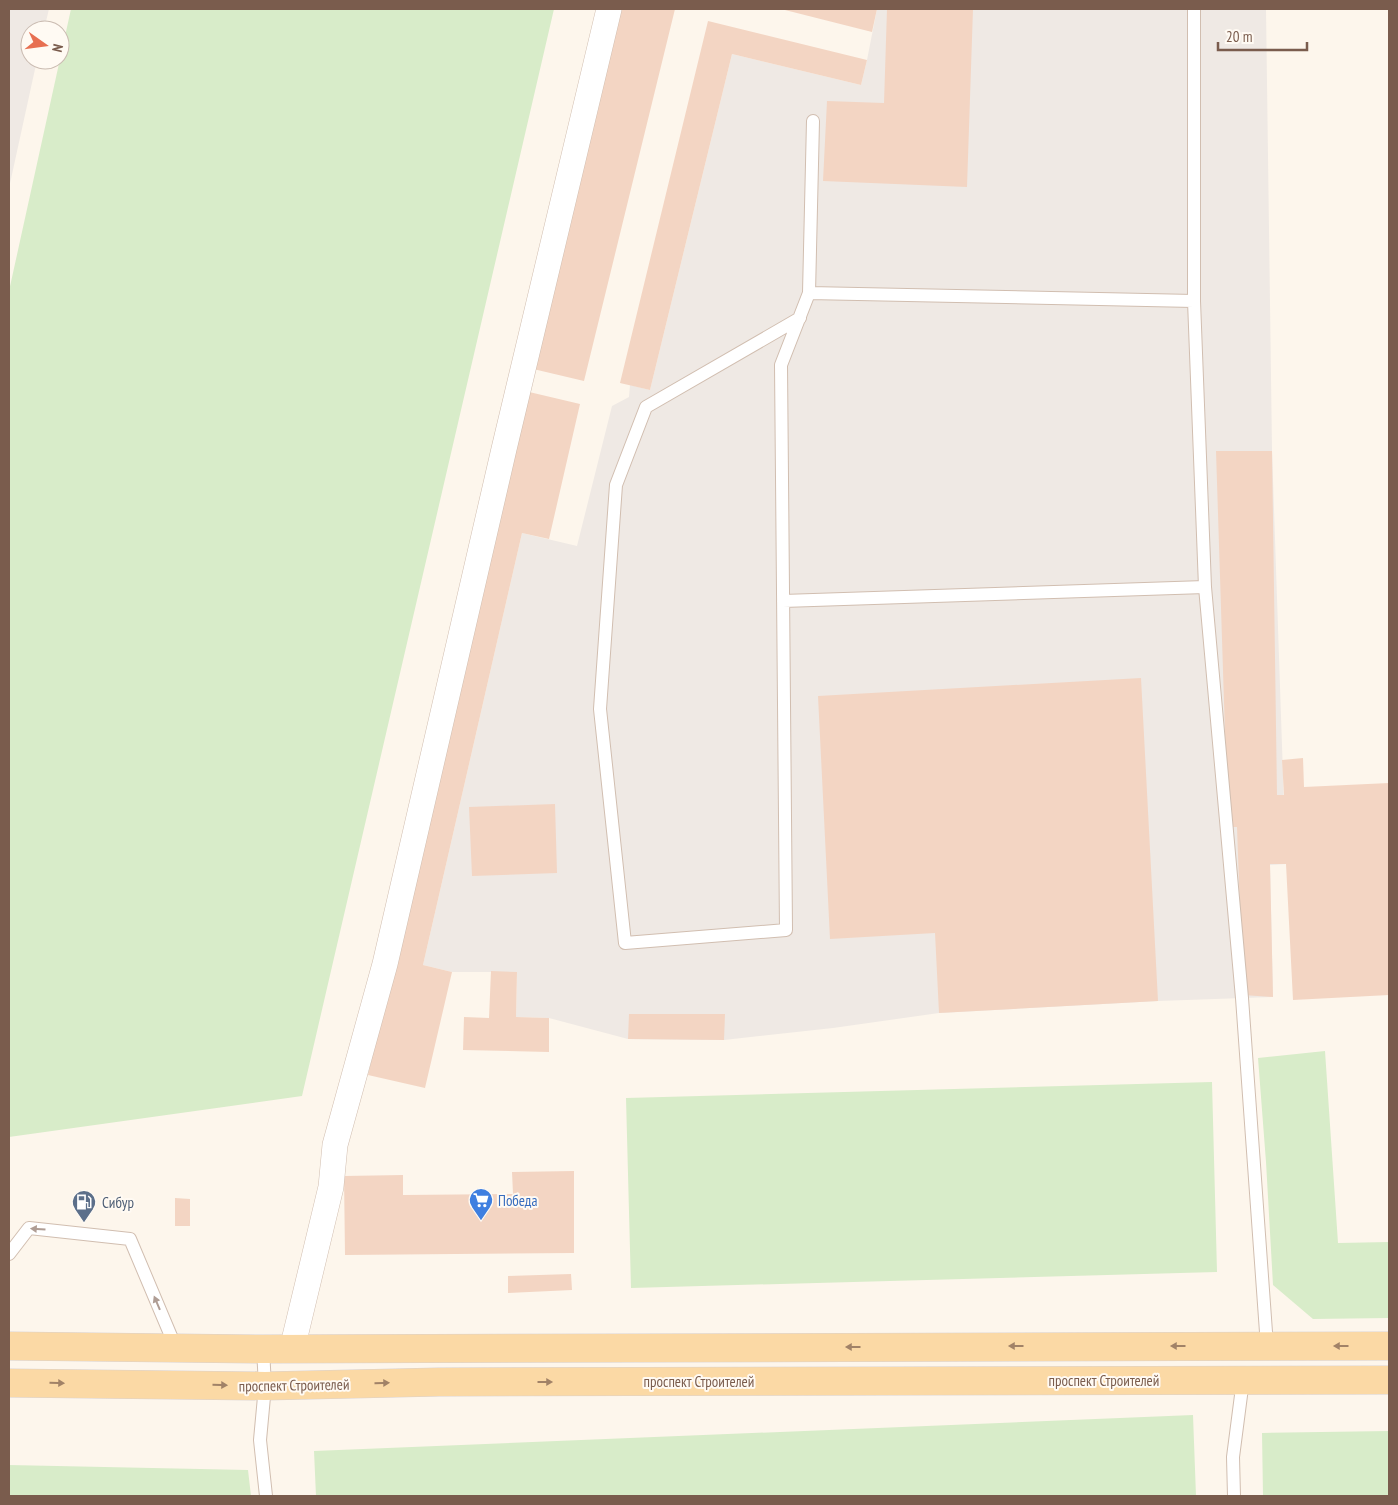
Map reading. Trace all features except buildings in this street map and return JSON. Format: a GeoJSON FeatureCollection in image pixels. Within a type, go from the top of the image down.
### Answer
{"type":"FeatureCollection","features":[{"type":"Feature","properties":{"kind":"main road"},"geometry":{"type":"LineString","coordinates":[[9,1346],[263,1349],[1389,1346]]}},
{"type":"Feature","properties":{"kind":"main road","name":"проспект Строителей"},"geometry":{"type":"LineString","coordinates":[[9,1383],[265,1386],[439,1382],[1389,1380]]}},
{"type":"Feature","properties":{"kind":"street"},"geometry":{"type":"LineString","coordinates":[[292,1348],[331,1187],[335,1144],[385,964],[504,449],[609,9]]}},
{"type":"Feature","properties":{"kind":"lane"},"geometry":{"type":"LineString","coordinates":[[1194,9],[1194,301],[1205,587],[1242,998],[1267,1346]]}},
{"type":"Feature","properties":{"kind":"lane"},"geometry":{"type":"LineString","coordinates":[[800,318],[646,406],[616,485],[600,708],[625,943],[786,930],[781,365],[800,318],[809,293],[813,121]]}},
{"type":"Feature","properties":{"kind":"lane"},"geometry":{"type":"LineString","coordinates":[[809,293],[1194,301]]}},
{"type":"Feature","properties":{"kind":"lane"},"geometry":{"type":"LineString","coordinates":[[783,601],[1205,587]]}},
{"type":"Feature","properties":{"kind":"lane"},"geometry":{"type":"LineString","coordinates":[[9,1254],[29,1228],[130,1239],[176,1348]]}},
{"type":"Feature","properties":{"kind":"lane"},"geometry":{"type":"LineString","coordinates":[[263,1349],[265,1386],[260,1440],[266,1496]]}},
{"type":"Feature","properties":{"kind":"lane"},"geometry":{"type":"LineString","coordinates":[[1234,1496],[1233,1458],[1243,1380]]}},
{"type":"Feature","properties":{"kind":"shaded area"},"geometry":{"type":"Polygon","coordinates":[[[9,9],[49,9],[46,20],[20,20],[20,70],[35,70],[9,188],[9,9]]]}},
{"type":"Feature","properties":{"kind":"shaded area"},"geometry":{"type":"Polygon","coordinates":[[[877,9],[1266,9],[1272,450],[1286,864],[1270,865],[1273,997],[1158,1001],[939,1013],[833,1028],[724,1040],[628,1039],[549,1018],[516,1017],[517,972],[452,972],[423,965],[522,533],[577,546],[612,406],[629,397],[630,385],[650,390],[732,54],[861,85],[877,9]]]}},
{"type":"Feature","properties":{"kind":"green space"},"geometry":{"type":"Polygon","coordinates":[[[71,9],[554,9],[302,1096],[9,1137],[9,291],[58,70],[70,70],[69,20],[71,9]]]}},
{"type":"Feature","properties":{"kind":"green space"},"geometry":{"type":"Polygon","coordinates":[[[1325,1051],[1338,1243],[1389,1242],[1389,1318],[1313,1319],[1273,1285],[1258,1058],[1325,1051]]]}},
{"type":"Feature","properties":{"kind":"green space"},"geometry":{"type":"Polygon","coordinates":[[[1212,1082],[1217,1272],[631,1288],[626,1098],[1212,1082]]]}},
{"type":"Feature","properties":{"kind":"green space"},"geometry":{"type":"Polygon","coordinates":[[[1193,1415],[1196,1496],[316,1496],[314,1451],[1193,1415]]]}},
{"type":"Feature","properties":{"kind":"green space"},"geometry":{"type":"Polygon","coordinates":[[[1389,1431],[1389,1496],[1263,1496],[1262,1433],[1389,1431]]]}},
{"type":"Feature","properties":{"kind":"green space"},"geometry":{"type":"Polygon","coordinates":[[[9,1465],[248,1470],[251,1496],[9,1496],[9,1465]]]}},
{"type":"Feature","properties":{"kind":"place","name":"Победа"},"geometry":{"type":"Point","coordinates":[481,1221]}},
{"type":"Feature","properties":{"kind":"place","name":"Сибур"},"geometry":{"type":"Point","coordinates":[84,1223]}}]}
